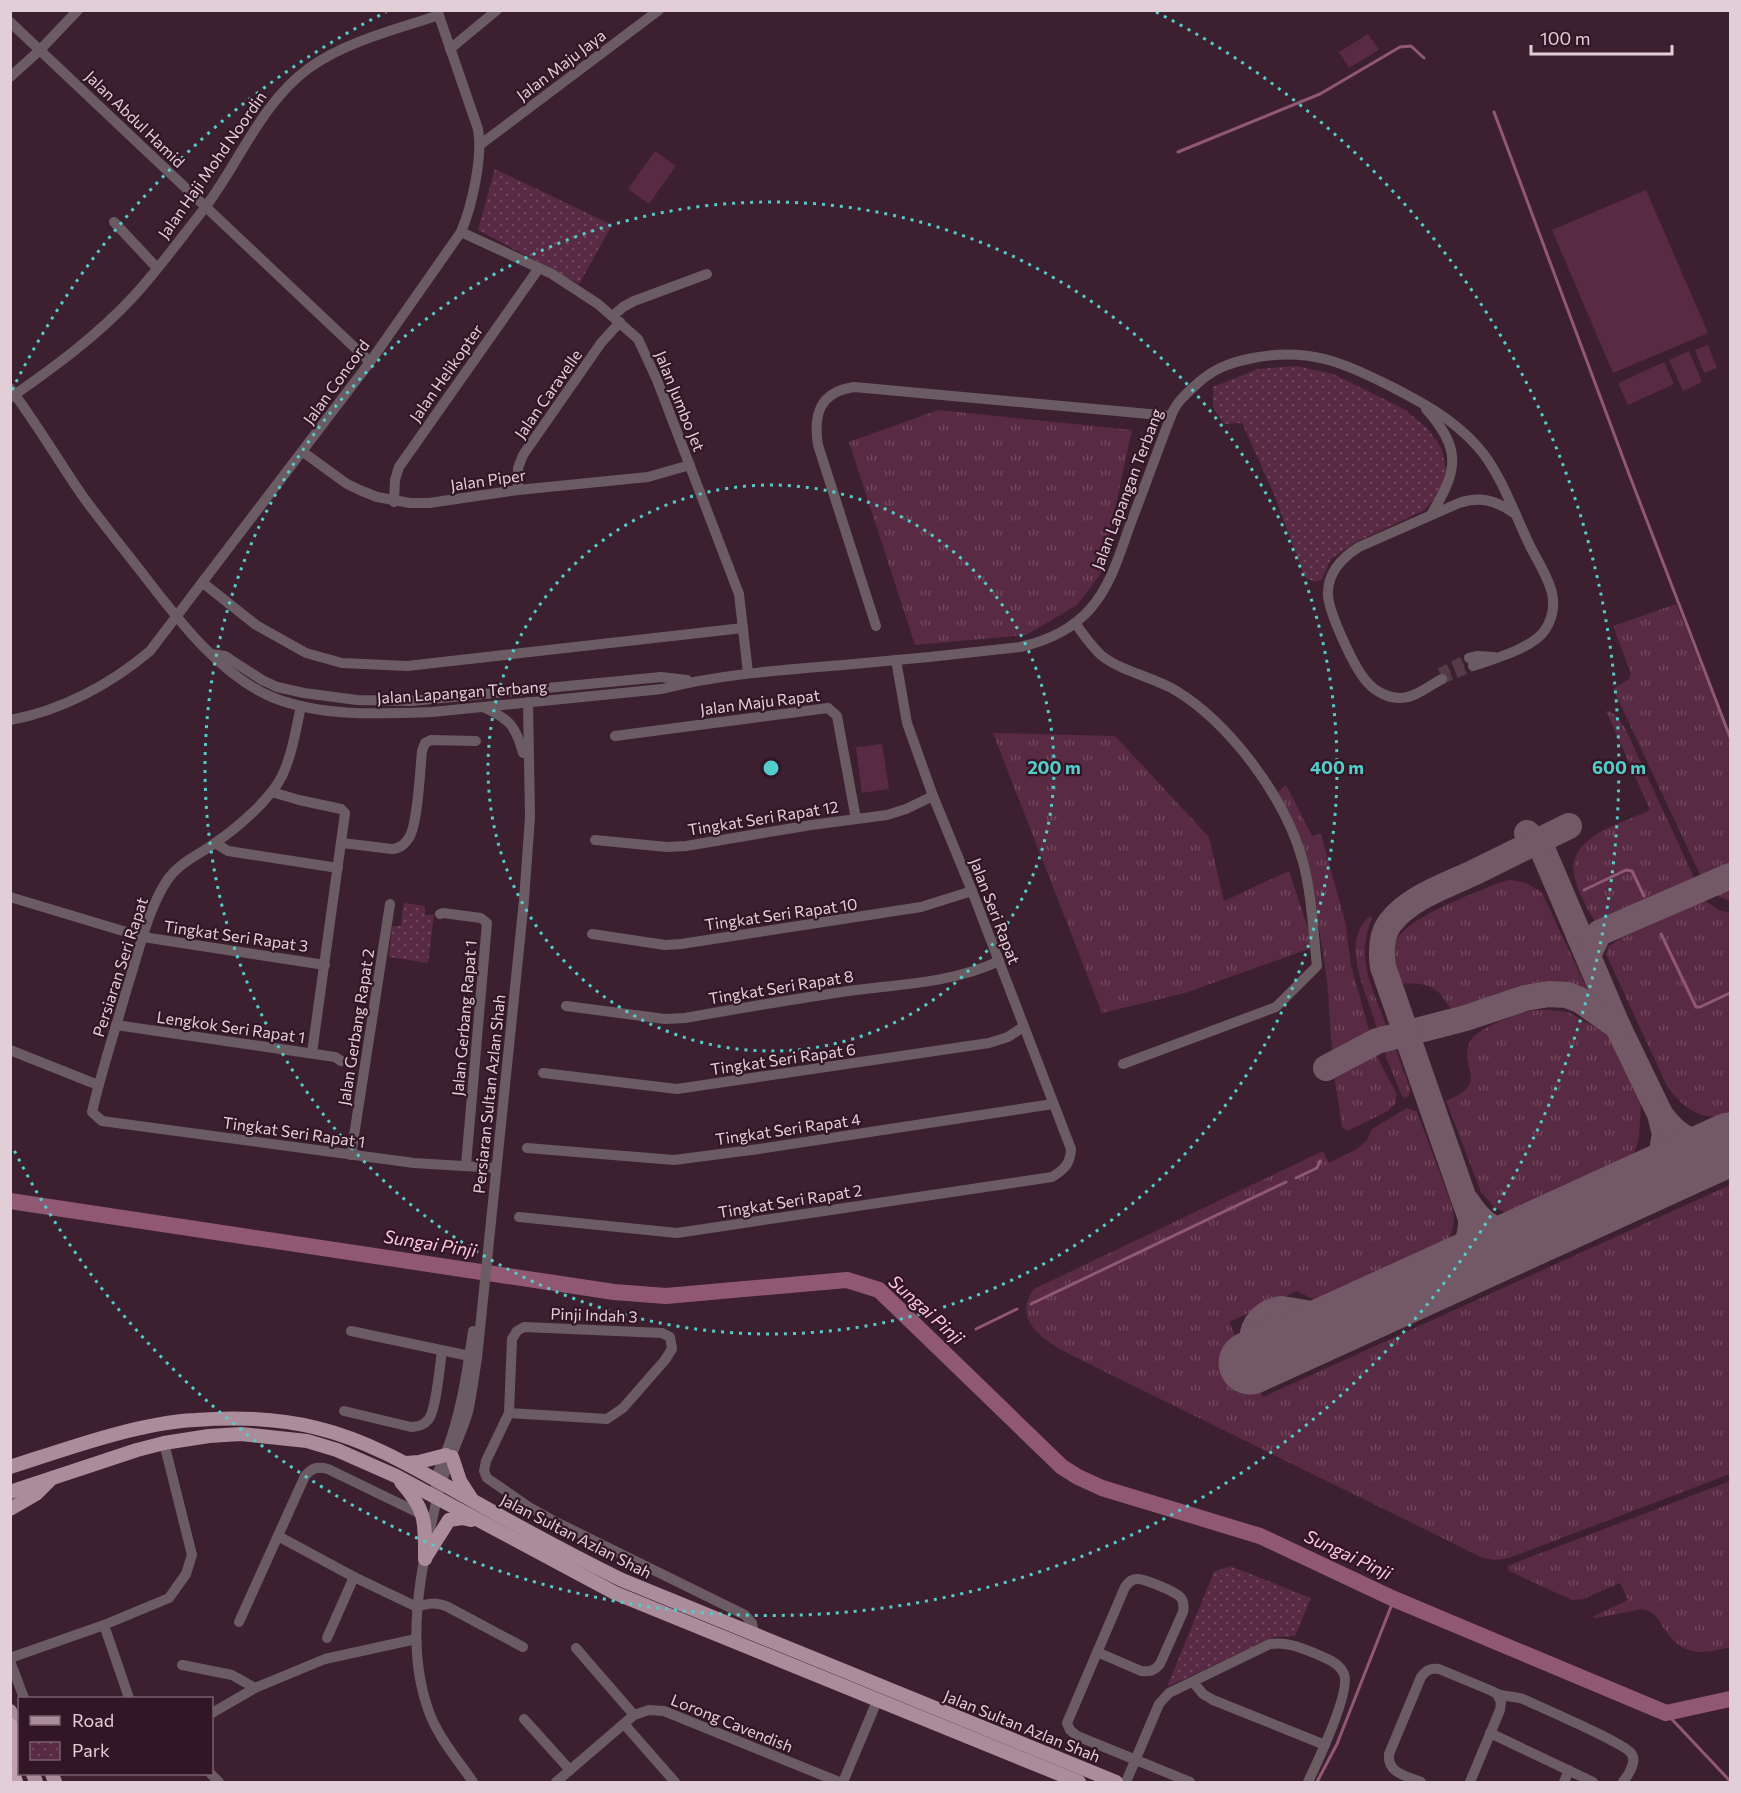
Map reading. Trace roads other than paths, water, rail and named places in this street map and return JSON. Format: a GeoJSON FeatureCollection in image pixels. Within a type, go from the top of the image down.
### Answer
{"type":"FeatureCollection","features":[{"type":"Feature","properties":{"kind":"highway"},"geometry":{"type":"LineString","coordinates":[[10,1726],[18,1752]]}},
{"type":"Feature","properties":{"kind":"highway"},"geometry":{"type":"LineString","coordinates":[[10,1768],[15,1782]]}},
{"type":"Feature","properties":{"kind":"main road","name":"Jalan Sultan Azlan Shah"},"geometry":{"type":"LineString","coordinates":[[10,1467],[146,1427],[193,1420],[236,1419],[317,1428],[352,1439],[406,1463],[547,1543],[622,1580],[1116,1782]]}},
{"type":"Feature","properties":{"kind":"main road","name":"Jalan Sultan Azlan Shah"},"geometry":{"type":"LineString","coordinates":[[10,1492],[164,1443],[241,1434],[307,1441],[337,1450],[396,1476],[615,1593],[1059,1779],[1079,1782]]}},
{"type":"Feature","properties":{"kind":"main road"},"geometry":{"type":"LineString","coordinates":[[406,1463],[449,1456],[460,1481],[474,1502]]}},
{"type":"Feature","properties":{"kind":"main road"},"geometry":{"type":"LineString","coordinates":[[396,1476],[418,1503],[423,1515],[424,1559]]}},
{"type":"Feature","properties":{"kind":"main road"},"geometry":{"type":"LineString","coordinates":[[10,1509],[36,1494],[51,1479]]}},
{"type":"Feature","properties":{"kind":"main road"},"geometry":{"type":"LineString","coordinates":[[424,1559],[449,1520],[462,1518],[482,1522]]}},
{"type":"Feature","properties":{"kind":"main road"},"geometry":{"type":"LineString","coordinates":[[10,1711],[18,1727]]}},
{"type":"Feature","properties":{"kind":"street"},"geometry":{"type":"LineString","coordinates":[[10,77],[40,50],[78,10]]}},
{"type":"Feature","properties":{"kind":"street"},"geometry":{"type":"LineString","coordinates":[[450,49],[497,10]]}},
{"type":"Feature","properties":{"kind":"street","name":"Jalan Maju Jaya"},"geometry":{"type":"LineString","coordinates":[[481,144],[659,10]]}},
{"type":"Feature","properties":{"kind":"street"},"geometry":{"type":"LineString","coordinates":[[438,13],[478,129],[481,144]]}},
{"type":"Feature","properties":{"kind":"street","name":"Jalan Haji Mohd Noordin"},"geometry":{"type":"LineString","coordinates":[[12,394],[101,328],[132,297],[205,207],[280,94],[309,69],[345,47],[438,13]]}},
{"type":"Feature","properties":{"kind":"street","name":"Jalan Abdul Hamid"},"geometry":{"type":"LineString","coordinates":[[10,22],[370,362]]}},
{"type":"Feature","properties":{"kind":"street","name":"Jalan Concord"},"geometry":{"type":"LineString","coordinates":[[11,719],[47,710],[78,697],[129,669],[150,651],[177,618],[370,362],[462,232],[468,214],[481,144]]}},
{"type":"Feature","properties":{"kind":"street"},"geometry":{"type":"LineString","coordinates":[[114,222],[157,268]]}},
{"type":"Feature","properties":{"kind":"street","name":"Jalan Jumbo Jet"},"geometry":{"type":"LineString","coordinates":[[462,232],[564,282],[616,319],[638,339],[690,465],[739,594],[748,673]]}},
{"type":"Feature","properties":{"kind":"street","name":"Jalan Helikopter"},"geometry":{"type":"LineString","coordinates":[[394,502],[395,480],[399,467],[539,268]]}},
{"type":"Feature","properties":{"kind":"street","name":"Jalan Caravelle"},"geometry":{"type":"LineString","coordinates":[[518,490],[518,468],[524,455],[601,344],[623,306],[707,274]]}},
{"type":"Feature","properties":{"kind":"street","name":"Jalan Lapangan Terbang"},"geometry":{"type":"LineString","coordinates":[[12,394],[84,498],[177,618],[219,662],[254,688],[274,698],[302,706],[354,714],[432,712],[662,689],[693,681],[748,673],[896,660],[1037,644],[1064,631],[1092,607],[1112,573],[1178,402],[1207,376],[1237,361],[1283,353],[1323,357],[1376,379],[1418,400],[1459,428],[1491,462],[1514,513],[1549,580],[1555,604],[1552,617],[1539,638],[1497,657],[1471,662]]}},
{"type":"Feature","properties":{"kind":"street"},"geometry":{"type":"LineString","coordinates":[[876,626],[818,445],[815,428],[818,412],[827,398],[842,389],[855,387],[1171,416]]}},
{"type":"Feature","properties":{"kind":"street","name":"Jalan Lapangan Terbang"},"geometry":{"type":"LineString","coordinates":[[1418,400],[1441,425],[1453,460],[1448,487],[1432,513]]}},
{"type":"Feature","properties":{"kind":"street","name":"Jalan Piper"},"geometry":{"type":"LineString","coordinates":[[303,452],[347,484],[394,502],[429,503],[518,490],[648,477],[690,465]]}},
{"type":"Feature","properties":{"kind":"street"},"geometry":{"type":"LineString","coordinates":[[1438,679],[1410,697],[1388,696],[1371,686],[1362,674],[1330,611],[1328,590],[1336,568],[1346,555],[1359,547],[1459,503],[1478,499],[1494,502],[1514,513]]}},
{"type":"Feature","properties":{"kind":"street"},"geometry":{"type":"LineString","coordinates":[[203,584],[256,624],[306,654],[342,663],[407,666],[743,628]]}},
{"type":"Feature","properties":{"kind":"street"},"geometry":{"type":"LineString","coordinates":[[1075,623],[1102,656],[1173,689],[1200,706],[1250,761],[1272,791],[1287,820],[1302,860],[1310,894],[1317,966],[1276,1007],[1123,1064]]}},
{"type":"Feature","properties":{"kind":"street","name":"Jalan Lapangan Terbang"},"geometry":{"type":"LineString","coordinates":[[212,654],[225,656],[277,687],[354,700],[411,701],[661,677],[693,681]]}},
{"type":"Feature","properties":{"kind":"street","name":"Jalan Seri Rapat"},"geometry":{"type":"LineString","coordinates":[[896,660],[907,723],[933,796],[1071,1149],[1070,1160],[1064,1170]]}},
{"type":"Feature","properties":{"kind":"street"},"geometry":{"type":"LineString","coordinates":[[447,698],[525,701],[541,692],[623,681]]}},
{"type":"Feature","properties":{"kind":"street"},"geometry":{"type":"LineString","coordinates":[[277,687],[293,695],[302,706],[309,700],[326,696]]}},
{"type":"Feature","properties":{"kind":"street"},"geometry":{"type":"LineString","coordinates":[[528,732],[535,710],[547,703],[562,699]]}},
{"type":"Feature","properties":{"kind":"street","name":"Persiaran Sultan Azlan Shah"},"geometry":{"type":"LineString","coordinates":[[473,1782],[437,1730],[428,1710],[419,1679],[416,1639],[417,1607],[439,1481],[449,1456],[473,1357],[479,1314],[524,900],[530,817],[525,701]]}},
{"type":"Feature","properties":{"kind":"street","name":"Persiaran Sultan Azlan Shah"},"geometry":{"type":"LineString","coordinates":[[494,1167],[525,816],[525,701]]}},
{"type":"Feature","properties":{"kind":"street","name":"Persiaran Seri Rapat"},"geometry":{"type":"LineString","coordinates":[[92,1112],[98,1085],[143,938],[161,892],[174,871],[215,843],[272,792],[282,775],[302,706]]}},
{"type":"Feature","properties":{"kind":"street"},"geometry":{"type":"LineString","coordinates":[[484,707],[507,719],[517,732],[524,753]]}},
{"type":"Feature","properties":{"kind":"street","name":"Jalan Maju Rapat"},"geometry":{"type":"LineString","coordinates":[[615,736],[828,708],[837,716],[856,819]]}},
{"type":"Feature","properties":{"kind":"street"},"geometry":{"type":"LineString","coordinates":[[342,843],[392,849],[398,849],[404,845],[413,829],[422,751],[426,743],[431,740],[476,741]]}},
{"type":"Feature","properties":{"kind":"street"},"geometry":{"type":"LineString","coordinates":[[272,792],[341,809],[346,818],[312,1053]]}},
{"type":"Feature","properties":{"kind":"street","name":"Tingkat Seri Rapat 12"},"geometry":{"type":"LineString","coordinates":[[595,840],[676,848],[887,815],[933,796]]}},
{"type":"Feature","properties":{"kind":"street"},"geometry":{"type":"LineString","coordinates":[[215,843],[228,851],[338,868]]}},
{"type":"Feature","properties":{"kind":"street","name":"Tingkat Seri Rapat 10"},"geometry":{"type":"LineString","coordinates":[[592,934],[665,945],[681,944],[910,909],[972,891]]}},
{"type":"Feature","properties":{"kind":"street","name":"Tingkat Seri Rapat 3"},"geometry":{"type":"LineString","coordinates":[[10,897],[143,938],[325,965]]}},
{"type":"Feature","properties":{"kind":"street","name":"Jalan Gerbang Rapat 2"},"geometry":{"type":"LineString","coordinates":[[351,1155],[390,904]]}},
{"type":"Feature","properties":{"kind":"street","name":"Jalan Gerbang Rapat 1"},"geometry":{"type":"LineString","coordinates":[[440,914],[481,918],[487,923],[466,1166]]}},
{"type":"Feature","properties":{"kind":"street","name":"Tingkat Seri Rapat 8"},"geometry":{"type":"LineString","coordinates":[[566,1006],[665,1019],[685,1018],[814,996],[953,977],[978,971],[999,962]]}},
{"type":"Feature","properties":{"kind":"street","name":"Lengkok Seri Rapat 1"},"geometry":{"type":"LineString","coordinates":[[116,1025],[312,1053],[335,1057],[341,1061]]}},
{"type":"Feature","properties":{"kind":"street","name":"Tingkat Seri Rapat 6"},"geometry":{"type":"LineString","coordinates":[[543,1073],[677,1089],[989,1043],[1008,1037],[1023,1027]]}},
{"type":"Feature","properties":{"kind":"street"},"geometry":{"type":"LineString","coordinates":[[10,1050],[98,1085]]}},
{"type":"Feature","properties":{"kind":"street","name":"Tingkat Seri Rapat 4"},"geometry":{"type":"LineString","coordinates":[[527,1148],[674,1160],[1053,1104]]}},
{"type":"Feature","properties":{"kind":"street","name":"Tingkat Seri Rapat 1"},"geometry":{"type":"LineString","coordinates":[[92,1112],[102,1121],[414,1163],[494,1167]]}},
{"type":"Feature","properties":{"kind":"street","name":"Tingkat Seri Rapat 2"},"geometry":{"type":"LineString","coordinates":[[519,1218],[677,1233],[1052,1177],[1064,1170]]}},
{"type":"Feature","properties":{"kind":"street","name":"Pinji Indah 3"},"geometry":{"type":"LineString","coordinates":[[524,1327],[662,1333],[670,1337],[672,1348],[665,1360],[623,1408],[607,1419],[509,1413],[512,1339],[517,1331],[524,1327]]}},
{"type":"Feature","properties":{"kind":"street"},"geometry":{"type":"LineString","coordinates":[[351,1331],[473,1357]]}},
{"type":"Feature","properties":{"kind":"street"},"geometry":{"type":"LineString","coordinates":[[344,1411],[411,1427],[421,1426],[430,1419],[433,1410],[442,1351]]}},
{"type":"Feature","properties":{"kind":"street"},"geometry":{"type":"LineString","coordinates":[[509,1413],[486,1461],[484,1471],[487,1478],[530,1508],[556,1522],[745,1615],[752,1623],[753,1634]]}},
{"type":"Feature","properties":{"kind":"street"},"geometry":{"type":"LineString","coordinates":[[24,1697],[10,1660],[169,1598],[186,1574],[192,1554],[164,1443]]}},
{"type":"Feature","properties":{"kind":"street"},"geometry":{"type":"LineString","coordinates":[[239,1622],[305,1476],[311,1469],[319,1467],[328,1469],[423,1515]]}},
{"type":"Feature","properties":{"kind":"street"},"geometry":{"type":"LineString","coordinates":[[278,1536],[417,1607],[439,1603],[523,1647]]}},
{"type":"Feature","properties":{"kind":"street"},"geometry":{"type":"LineString","coordinates":[[327,1638],[354,1576]]}},
{"type":"Feature","properties":{"kind":"street"},"geometry":{"type":"LineString","coordinates":[[1097,1652],[1141,1671],[1149,1672],[1155,1669],[1160,1664],[1183,1612],[1184,1605],[1181,1598],[1144,1580],[1130,1581],[1125,1587],[1070,1714],[1067,1723],[1070,1730],[1077,1736],[1191,1782]]}},
{"type":"Feature","properties":{"kind":"street"},"geometry":{"type":"LineString","coordinates":[[104,1625],[129,1697]]}},
{"type":"Feature","properties":{"kind":"street"},"geometry":{"type":"LineString","coordinates":[[213,1712],[255,1688],[325,1659],[416,1639]]}},
{"type":"Feature","properties":{"kind":"street"},"geometry":{"type":"LineString","coordinates":[[1126,1782],[1159,1704],[1169,1693],[1270,1644],[1282,1643],[1331,1660],[1340,1667],[1346,1683],[1325,1745],[1308,1782]]}},
{"type":"Feature","properties":{"kind":"street"},"geometry":{"type":"LineString","coordinates":[[524,1719],[563,1778],[634,1715],[576,1647]]}},
{"type":"Feature","properties":{"kind":"street"},"geometry":{"type":"LineString","coordinates":[[182,1665],[232,1675],[255,1688]]}},
{"type":"Feature","properties":{"kind":"street"},"geometry":{"type":"LineString","coordinates":[[1421,1782],[1397,1773],[1388,1761],[1421,1677],[1425,1671],[1432,1668],[1492,1691],[1501,1702],[1500,1710],[1470,1782]]}},
{"type":"Feature","properties":{"kind":"street"},"geometry":{"type":"LineString","coordinates":[[1194,1682],[1203,1694],[1213,1700],[1325,1745]]}},
{"type":"Feature","properties":{"kind":"street"},"geometry":{"type":"LineString","coordinates":[[1498,1696],[1521,1699],[1613,1742],[1631,1753],[1634,1760],[1623,1782]]}},
{"type":"Feature","properties":{"kind":"street"},"geometry":{"type":"LineString","coordinates":[[841,1782],[877,1701]]}},
{"type":"Feature","properties":{"kind":"street","name":"Lorong Cavendish"},"geometry":{"type":"LineString","coordinates":[[634,1715],[649,1710],[664,1711],[841,1782]]}},
{"type":"Feature","properties":{"kind":"street"},"geometry":{"type":"LineString","coordinates":[[624,1724],[675,1782]]}},
{"type":"Feature","properties":{"kind":"street"},"geometry":{"type":"LineString","coordinates":[[1490,1733],[1593,1782]]}},
{"type":"Feature","properties":{"kind":"street"},"geometry":{"type":"LineString","coordinates":[[1564,1782],[1569,1770]]}},
{"type":"Feature","properties":{"kind":"waterway"},"geometry":{"type":"LineString","coordinates":[[1178,152],[1320,94],[1400,47],[1411,46],[1424,58]]}},
{"type":"Feature","properties":{"kind":"waterway"},"geometry":{"type":"LineString","coordinates":[[1494,112],[1730,737]]}},
{"type":"Feature","properties":{"kind":"waterway"},"geometry":{"type":"LineString","coordinates":[[1584,890],[1626,870],[1632,871],[1644,896]]}},
{"type":"Feature","properties":{"kind":"waterway"},"geometry":{"type":"LineString","coordinates":[[1661,934],[1696,1007],[1730,993]]}},
{"type":"Feature","properties":{"kind":"waterway"},"geometry":{"type":"LineString","coordinates":[[1296,1178],[1317,1168],[1320,1161]]}},
{"type":"Feature","properties":{"kind":"waterway"},"geometry":{"type":"LineString","coordinates":[[1031,1304],[1286,1182]]}},
{"type":"Feature","properties":{"kind":"waterway","name":"Sungai Pinji"},"geometry":{"type":"LineString","coordinates":[[10,1201],[614,1292],[666,1296],[847,1280],[879,1290],[1062,1467],[1078,1477],[1102,1488],[1260,1536],[1394,1599],[1666,1713],[1730,1699]]}},
{"type":"Feature","properties":{"kind":"waterway"},"geometry":{"type":"LineString","coordinates":[[976,1329],[1017,1309]]}},
{"type":"Feature","properties":{"kind":"waterway"},"geometry":{"type":"LineString","coordinates":[[1317,1782],[1337,1744],[1394,1599]]}},
{"type":"Feature","properties":{"kind":"waterway"},"geometry":{"type":"LineString","coordinates":[[1666,1713],[1730,1781]]}},
{"type":"Feature","properties":{"kind":"tunnel"},"geometry":{"type":"LineString","coordinates":[[1440,673],[1469,658]]}},
{"type":"Feature","properties":{"kind":"tunnel"},"geometry":{"type":"LineString","coordinates":[[1442,679],[1473,666]]}}]}
